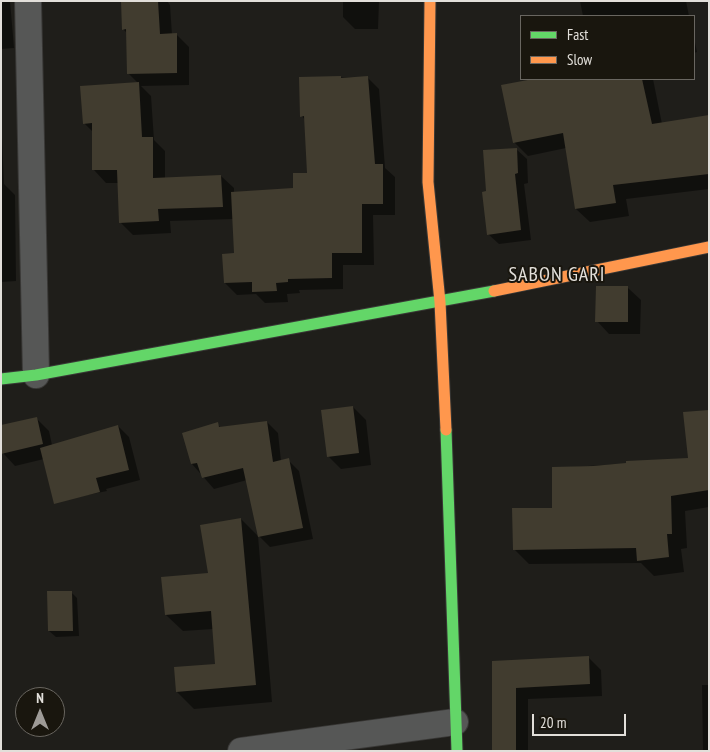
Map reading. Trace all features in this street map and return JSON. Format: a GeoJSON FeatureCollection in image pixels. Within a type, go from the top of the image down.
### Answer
{"type":"FeatureCollection","features":[{"type":"Feature","properties":{"kind":"street"},"geometry":{"type":"LineString","coordinates":[[28,1],[36,375]]}},
{"type":"Feature","properties":{"kind":"street"},"geometry":{"type":"LineString","coordinates":[[430,1],[428,182],[440,302],[450,505],[457,751]]}},
{"type":"Feature","properties":{"kind":"street"},"geometry":{"type":"LineString","coordinates":[[1,379],[36,375],[440,302],[709,247]]}},
{"type":"Feature","properties":{"kind":"street"},"geometry":{"type":"LineString","coordinates":[[240,751],[455,722]]}},
{"type":"Feature","properties":{"kind":"building"},"geometry":{"type":"Polygon","coordinates":[[[121,1],[158,1],[160,34],[177,33],[177,73],[127,74],[126,29],[122,30],[121,1]]]}},
{"type":"Feature","properties":{"kind":"building"},"geometry":{"type":"Polygon","coordinates":[[[341,76],[341,78],[368,76],[375,164],[383,164],[383,204],[362,204],[362,253],[332,253],[332,278],[288,279],[288,282],[276,283],[277,291],[252,292],[252,282],[224,283],[222,254],[234,253],[231,192],[293,188],[293,173],[307,173],[304,116],[300,117],[299,77],[341,76]]]}},
{"type":"Feature","properties":{"kind":"building"},"geometry":{"type":"Polygon","coordinates":[[[528,80],[642,80],[652,124],[709,115],[709,174],[613,185],[616,203],[575,209],[563,133],[513,143],[501,85],[528,80]]]}},
{"type":"Feature","properties":{"kind":"building"},"geometry":{"type":"Polygon","coordinates":[[[139,82],[142,137],[153,137],[153,178],[221,175],[223,207],[158,209],[159,221],[119,223],[117,170],[92,170],[92,123],[83,124],[80,86],[139,82]]]}},
{"type":"Feature","properties":{"kind":"building"},"geometry":{"type":"Polygon","coordinates":[[[517,148],[518,173],[515,174],[521,230],[487,235],[482,192],[486,191],[483,150],[517,148]]]}},
{"type":"Feature","properties":{"kind":"building"},"geometry":{"type":"Polygon","coordinates":[[[596,286],[628,286],[628,322],[595,322],[596,286]]]}},
{"type":"Feature","properties":{"kind":"building"},"geometry":{"type":"Polygon","coordinates":[[[353,406],[359,453],[327,457],[321,410],[353,406]]]}},
{"type":"Feature","properties":{"kind":"building"},"geometry":{"type":"Polygon","coordinates":[[[709,410],[709,490],[671,496],[672,534],[667,534],[669,557],[637,561],[636,548],[513,550],[512,508],[552,508],[552,467],[593,466],[626,463],[626,461],[688,458],[683,412],[709,410]]]}},
{"type":"Feature","properties":{"kind":"building"},"geometry":{"type":"Polygon","coordinates":[[[37,417],[43,444],[1,454],[1,425],[37,417]]]}},
{"type":"Feature","properties":{"kind":"building"},"geometry":{"type":"Polygon","coordinates":[[[267,421],[273,462],[289,458],[303,528],[258,537],[243,468],[202,478],[197,463],[191,464],[182,433],[218,422],[219,427],[267,421]]]}},
{"type":"Feature","properties":{"kind":"building"},"geometry":{"type":"Polygon","coordinates":[[[118,425],[129,470],[96,478],[100,492],[54,504],[40,448],[118,425]]]}},
{"type":"Feature","properties":{"kind":"building"},"geometry":{"type":"Polygon","coordinates":[[[241,518],[256,685],[176,692],[174,667],[215,664],[211,611],[165,615],[161,577],[208,573],[200,525],[241,518]]]}},
{"type":"Feature","properties":{"kind":"building"},"geometry":{"type":"Polygon","coordinates":[[[47,591],[72,591],[73,631],[48,631],[47,591]]]}},
{"type":"Feature","properties":{"kind":"building"},"geometry":{"type":"Polygon","coordinates":[[[589,656],[590,684],[516,688],[516,751],[492,751],[492,661],[589,656]]]}},
{"type":"Feature","properties":{"kind":"traffic: fast"},"geometry":{"type":"LineString","coordinates":[[1,379],[36,375],[494,291]]}},
{"type":"Feature","properties":{"kind":"traffic: fast"},"geometry":{"type":"LineString","coordinates":[[446,430],[457,751]]}},
{"type":"Feature","properties":{"kind":"traffic: slow"},"geometry":{"type":"LineString","coordinates":[[430,1],[428,182],[440,302],[446,430]]}},
{"type":"Feature","properties":{"kind":"traffic: slow"},"geometry":{"type":"LineString","coordinates":[[494,291],[709,247]]}},
{"type":"Feature","properties":{"kind":"district","name":"SABON GARI"},"geometry":{"type":"Point","coordinates":[557,275]}}]}
